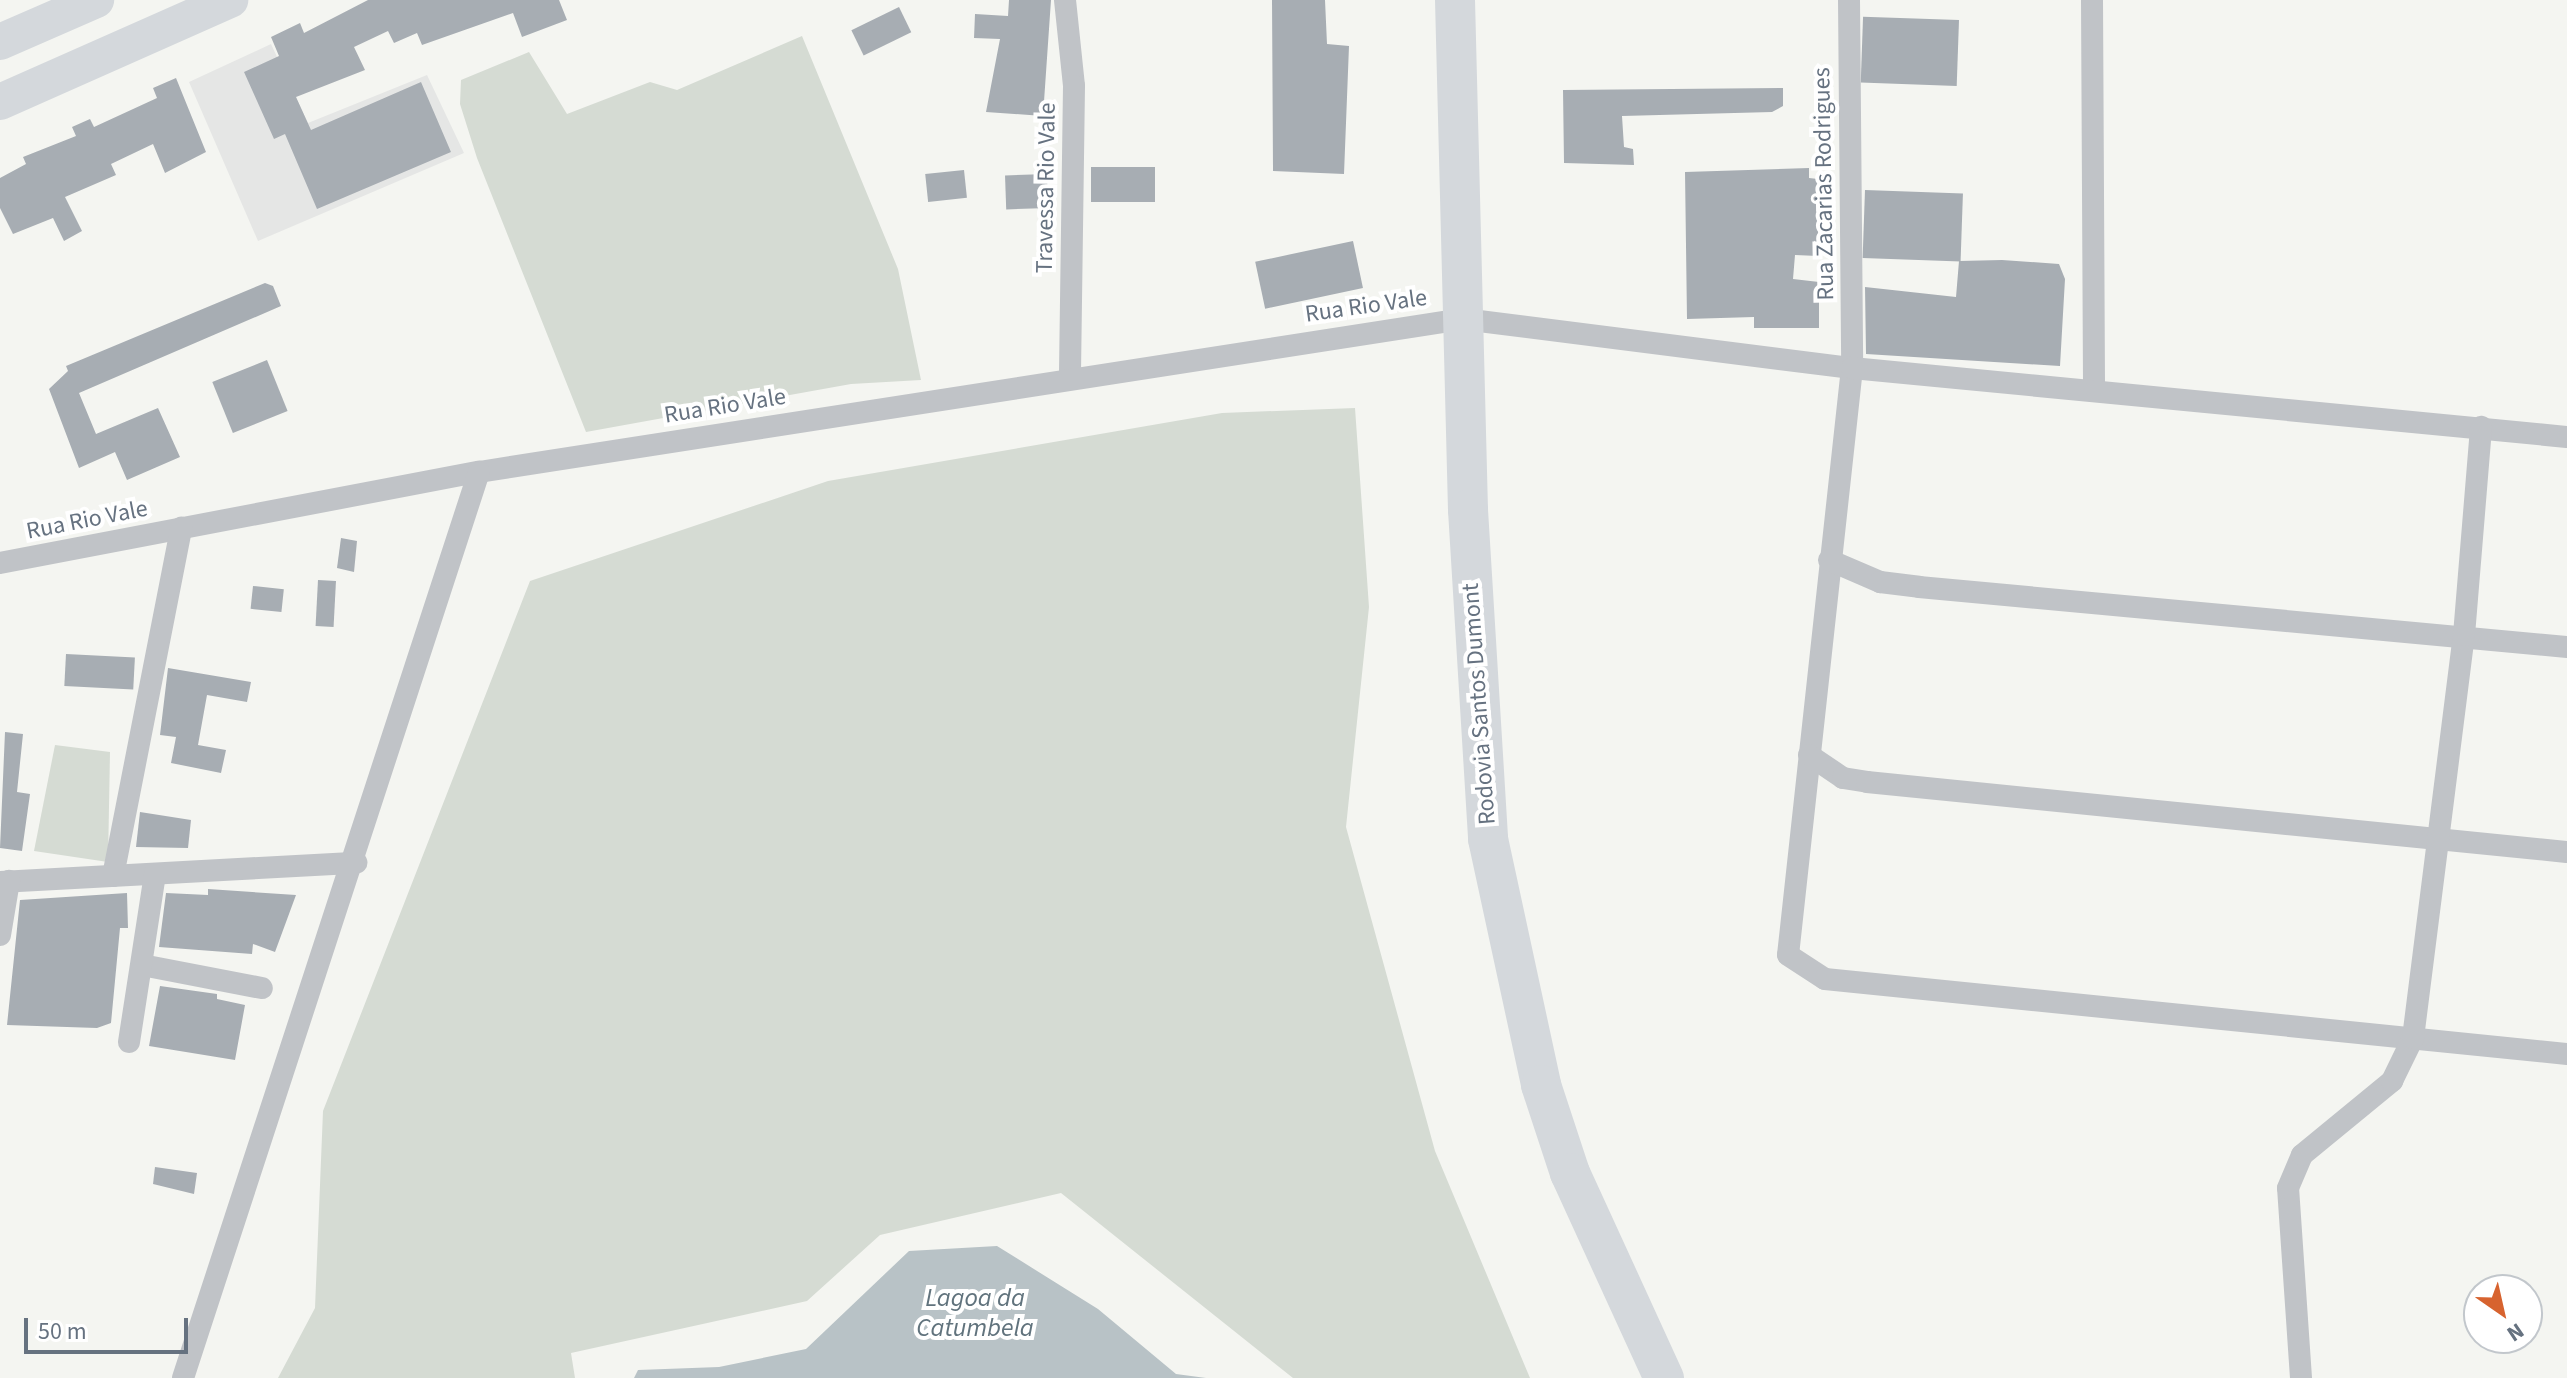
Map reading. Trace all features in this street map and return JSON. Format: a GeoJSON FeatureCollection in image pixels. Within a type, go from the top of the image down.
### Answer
{"type":"FeatureCollection","features":[{"type":"Feature","properties":{"kind":"highway","name":"Rodovia Santos Dumont"},"geometry":{"type":"LineString","coordinates":[[1455,0],[1476,705],[1488,839],[1541,1085],[1570,1173],[1664,1378]]}},
{"type":"Feature","properties":{"kind":"main road"},"geometry":{"type":"LineString","coordinates":[[0,42],[96,0]]}},
{"type":"Feature","properties":{"kind":"main road"},"geometry":{"type":"LineString","coordinates":[[0,102],[228,0]]}},
{"type":"Feature","properties":{"kind":"street","name":"Travessa Rio Vale"},"geometry":{"type":"LineString","coordinates":[[1065,0],[1074,86],[1070,376]]}},
{"type":"Feature","properties":{"kind":"street","name":"Rua Zacarias Rodrigues"},"geometry":{"type":"LineString","coordinates":[[1849,0],[1852,368],[1787,941],[1788,955],[1807,973],[2567,1054]]}},
{"type":"Feature","properties":{"kind":"street"},"geometry":{"type":"LineString","coordinates":[[2092,0],[2094,390]]}},
{"type":"Feature","properties":{"kind":"street","name":"Rua Rio Vale"},"geometry":{"type":"LineString","coordinates":[[0,563],[479,472],[1070,376],[1463,319],[1852,368],[2567,437]]}},
{"type":"Feature","properties":{"kind":"street"},"geometry":{"type":"LineString","coordinates":[[2301,1378],[2286,1215],[2291,1180],[2308,1148],[2392,1081],[2413,1038],[2464,635],[2481,427]]}},
{"type":"Feature","properties":{"kind":"street"},"geometry":{"type":"LineString","coordinates":[[183,1378],[356,863],[479,472]]}},
{"type":"Feature","properties":{"kind":"street"},"geometry":{"type":"LineString","coordinates":[[113,876],[181,528]]}},
{"type":"Feature","properties":{"kind":"street"},"geometry":{"type":"LineString","coordinates":[[1829,560],[1868,578],[1919,587],[2464,635],[2567,647]]}},
{"type":"Feature","properties":{"kind":"street"},"geometry":{"type":"LineString","coordinates":[[1809,755],[1843,778],[1867,782],[2567,852]]}},
{"type":"Feature","properties":{"kind":"street"},"geometry":{"type":"LineString","coordinates":[[0,935],[5,881],[356,863]]}},
{"type":"Feature","properties":{"kind":"street"},"geometry":{"type":"LineString","coordinates":[[129,1042],[155,874]]}},
{"type":"Feature","properties":{"kind":"street"},"geometry":{"type":"LineString","coordinates":[[142,965],[262,988]]}},
{"type":"Feature","properties":{"kind":"shaded area"},"geometry":{"type":"Polygon","coordinates":[[[802,36],[898,269],[921,380],[851,384],[586,432],[477,158],[460,104],[461,80],[529,52],[567,114],[650,82],[677,90],[802,36]]]}},
{"type":"Feature","properties":{"kind":"shaded area"},"geometry":{"type":"Polygon","coordinates":[[[271,44],[308,123],[427,75],[464,153],[258,241],[189,82],[271,44]]]}},
{"type":"Feature","properties":{"kind":"shaded area"},"geometry":{"type":"Polygon","coordinates":[[[1355,408],[1369,607],[1346,827],[1435,1151],[1530,1378],[1293,1378],[1061,1193],[880,1235],[807,1301],[571,1353],[575,1378],[278,1378],[315,1308],[323,1111],[530,581],[828,481],[1222,413],[1355,408]]]}},
{"type":"Feature","properties":{"kind":"shaded area"},"geometry":{"type":"Polygon","coordinates":[[[55,745],[110,752],[108,862],[34,851],[55,745]]]}},
{"type":"Feature","properties":{"kind":"water","name":"Lagoa da Catumbela"},"geometry":{"type":"Polygon","coordinates":[[[997,1246],[1098,1309],[1176,1374],[1206,1378],[634,1378],[638,1370],[719,1367],[806,1349],[909,1251],[997,1246]]]}},
{"type":"Feature","properties":{"kind":"building"},"geometry":{"type":"Polygon","coordinates":[[[368,0],[559,0],[567,20],[522,37],[513,13],[422,45],[417,33],[394,43],[388,31],[354,47],[365,70],[296,97],[311,130],[421,82],[451,152],[317,209],[285,134],[274,139],[244,72],[279,56],[271,37],[300,23],[304,33],[368,0]]]}},
{"type":"Feature","properties":{"kind":"building"},"geometry":{"type":"Polygon","coordinates":[[[1009,0],[1051,0],[1043,116],[986,112],[1000,39],[974,38],[975,14],[1008,16],[1009,0]]]}},
{"type":"Feature","properties":{"kind":"building"},"geometry":{"type":"Polygon","coordinates":[[[1272,0],[1325,0],[1327,44],[1349,46],[1344,174],[1273,171],[1272,0]]]}},
{"type":"Feature","properties":{"kind":"building"},"geometry":{"type":"Polygon","coordinates":[[[899,7],[911,32],[864,55],[851,30],[899,7]]]}},
{"type":"Feature","properties":{"kind":"building"},"geometry":{"type":"Polygon","coordinates":[[[1863,17],[1959,20],[1957,86],[1861,83],[1863,17]]]}},
{"type":"Feature","properties":{"kind":"building"},"geometry":{"type":"Polygon","coordinates":[[[176,78],[206,152],[165,173],[153,144],[111,164],[116,175],[65,197],[82,231],[64,241],[53,218],[13,234],[0,208],[0,178],[26,164],[23,157],[76,136],[72,127],[90,119],[94,127],[157,98],[153,88],[176,78]]]}},
{"type":"Feature","properties":{"kind":"building"},"geometry":{"type":"Polygon","coordinates":[[[1783,88],[1783,106],[1772,112],[1622,116],[1624,147],[1633,149],[1634,165],[1564,163],[1563,90],[1783,88]]]}},
{"type":"Feature","properties":{"kind":"building"},"geometry":{"type":"Polygon","coordinates":[[[1091,167],[1155,167],[1155,202],[1091,202],[1091,167]]]}},
{"type":"Feature","properties":{"kind":"building"},"geometry":{"type":"Polygon","coordinates":[[[1809,168],[1809,178],[1818,179],[1818,256],[1795,255],[1793,279],[1819,282],[1819,328],[1754,328],[1754,317],[1687,319],[1685,172],[1809,168]]]}},
{"type":"Feature","properties":{"kind":"building"},"geometry":{"type":"Polygon","coordinates":[[[964,170],[967,198],[928,202],[925,174],[964,170]]]}},
{"type":"Feature","properties":{"kind":"building"},"geometry":{"type":"Polygon","coordinates":[[[1047,174],[1048,208],[1006,209],[1005,175],[1047,174]]]}},
{"type":"Feature","properties":{"kind":"building"},"geometry":{"type":"Polygon","coordinates":[[[1865,190],[1963,193],[1961,261],[1863,258],[1865,190]]]}},
{"type":"Feature","properties":{"kind":"building"},"geometry":{"type":"Polygon","coordinates":[[[1353,241],[1363,288],[1265,309],[1255,262],[1353,241]]]}},
{"type":"Feature","properties":{"kind":"building"},"geometry":{"type":"Polygon","coordinates":[[[1959,261],[2059,264],[2065,279],[2060,366],[1866,354],[1865,287],[1956,297],[1959,261]]]}},
{"type":"Feature","properties":{"kind":"building"},"geometry":{"type":"Polygon","coordinates":[[[265,283],[273,286],[281,306],[79,393],[96,434],[158,408],[180,457],[127,480],[115,452],[79,468],[49,389],[68,371],[66,366],[265,283]]]}},
{"type":"Feature","properties":{"kind":"building"},"geometry":{"type":"Polygon","coordinates":[[[267,360],[288,411],[233,433],[212,382],[267,360]]]}},
{"type":"Feature","properties":{"kind":"building"},"geometry":{"type":"Polygon","coordinates":[[[341,538],[357,541],[354,572],[337,568],[341,538]]]}},
{"type":"Feature","properties":{"kind":"building"},"geometry":{"type":"Polygon","coordinates":[[[318,580],[336,581],[334,627],[316,626],[318,580]]]}},
{"type":"Feature","properties":{"kind":"building"},"geometry":{"type":"Polygon","coordinates":[[[253,586],[284,589],[281,612],[251,609],[253,586]]]}},
{"type":"Feature","properties":{"kind":"building"},"geometry":{"type":"Polygon","coordinates":[[[66,654],[135,658],[133,690],[64,686],[66,654]]]}},
{"type":"Feature","properties":{"kind":"building"},"geometry":{"type":"Polygon","coordinates":[[[168,668],[251,682],[247,702],[207,695],[198,745],[226,750],[221,773],[171,763],[176,737],[160,735],[168,668]]]}},
{"type":"Feature","properties":{"kind":"building"},"geometry":{"type":"Polygon","coordinates":[[[5,732],[23,734],[17,792],[30,794],[22,851],[0,848],[5,732]]]}},
{"type":"Feature","properties":{"kind":"building"},"geometry":{"type":"Polygon","coordinates":[[[140,812],[191,820],[188,848],[136,847],[140,812]]]}},
{"type":"Feature","properties":{"kind":"building"},"geometry":{"type":"Polygon","coordinates":[[[208,889],[296,895],[275,952],[253,944],[252,954],[159,947],[166,893],[208,895],[208,889]]]}},
{"type":"Feature","properties":{"kind":"building"},"geometry":{"type":"Polygon","coordinates":[[[127,893],[128,928],[120,928],[111,1023],[97,1028],[7,1025],[20,900],[127,893]]]}},
{"type":"Feature","properties":{"kind":"building"},"geometry":{"type":"Polygon","coordinates":[[[160,986],[217,994],[217,999],[245,1005],[235,1060],[149,1046],[160,986]]]}},
{"type":"Feature","properties":{"kind":"building"},"geometry":{"type":"Polygon","coordinates":[[[155,1167],[197,1173],[194,1194],[153,1184],[155,1167]]]}}]}
